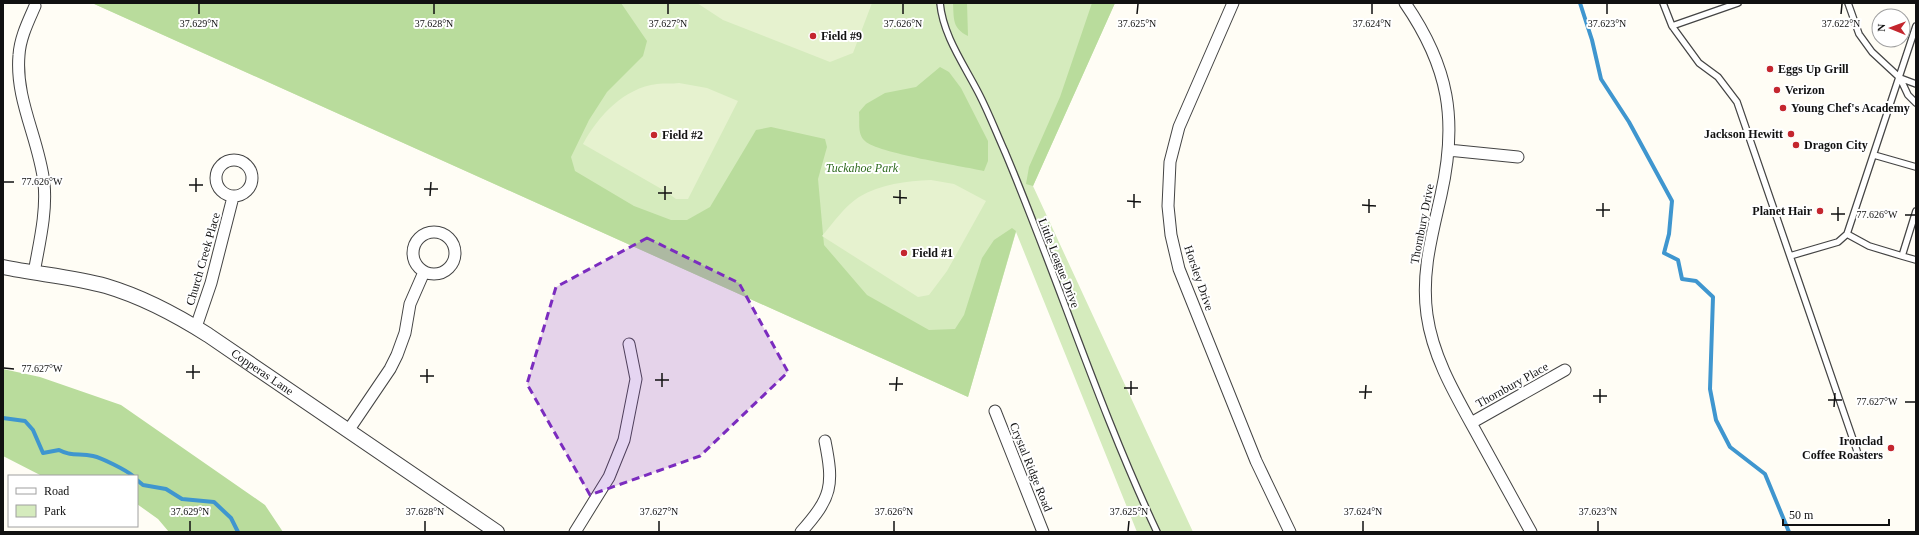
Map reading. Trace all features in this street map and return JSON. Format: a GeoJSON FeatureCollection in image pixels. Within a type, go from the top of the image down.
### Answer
{"type":"FeatureCollection","features":[{"type":"Feature","properties":{"kind":"street","name":"Horsley Drive"},"geometry":{"type":"LineString","coordinates":[[1233,3],[1177,133],[1170,162],[1168,213],[1171,235],[1180,269],[1256,461],[1290,532]]}},
{"type":"Feature","properties":{"kind":"street","name":"Thornbury Drive"},"geometry":{"type":"LineString","coordinates":[[1405,3],[1420,25],[1432,48],[1443,79],[1448,106],[1450,132],[1448,150],[1441,194],[1427,257],[1425,286],[1427,315],[1433,343],[1444,373],[1532,532]]}},
{"type":"Feature","properties":{"kind":"street"},"geometry":{"type":"LineString","coordinates":[[34,273],[44,213],[44,183],[40,159],[23,103],[18,73],[19,54],[23,36],[35,6]]}},
{"type":"Feature","properties":{"kind":"street"},"geometry":{"type":"LineString","coordinates":[[1448,150],[1518,157]]}},
{"type":"Feature","properties":{"kind":"street","name":"Church Creek Place"},"geometry":{"type":"LineString","coordinates":[[196,327],[213,276],[233,197]]}},
{"type":"Feature","properties":{"kind":"street","name":"Copperas Lane"},"geometry":{"type":"LineString","coordinates":[[3,267],[104,286],[139,297],[171,312],[196,327],[497,532]]}},
{"type":"Feature","properties":{"kind":"street"},"geometry":{"type":"LineString","coordinates":[[348,431],[390,369],[405,333],[410,304],[424,272]]}},
{"type":"Feature","properties":{"kind":"street"},"geometry":{"type":"LineString","coordinates":[[575,532],[609,477],[624,440],[636,379],[629,344]]}},
{"type":"Feature","properties":{"kind":"street","name":"Thornbury Place"},"geometry":{"type":"LineString","coordinates":[[1471,423],[1565,370]]}},
{"type":"Feature","properties":{"kind":"street","name":"Crystal Ridge Road"},"geometry":{"type":"LineString","coordinates":[[995,411],[1043,532]]}},
{"type":"Feature","properties":{"kind":"street"},"geometry":{"type":"LineString","coordinates":[[801,532],[825,500],[830,483],[831,470],[825,441]]}},
{"type":"Feature","properties":{"kind":"lane","name":"Little League Drive"},"geometry":{"type":"LineString","coordinates":[[940,3],[947,32],[978,93],[1005,152],[1089,374],[1157,532]]}},
{"type":"Feature","properties":{"kind":"lane"},"geometry":{"type":"LineString","coordinates":[[1663,3],[1672,26],[1699,63],[1718,77],[1737,102],[1857,452]]}},
{"type":"Feature","properties":{"kind":"lane"},"geometry":{"type":"LineString","coordinates":[[1672,26],[1738,3]]}},
{"type":"Feature","properties":{"kind":"lane"},"geometry":{"type":"LineString","coordinates":[[1848,3],[1859,34],[1872,52],[1900,78],[1908,95],[1916,103]]}},
{"type":"Feature","properties":{"kind":"lane"},"geometry":{"type":"LineString","coordinates":[[1790,256],[1838,242],[1847,234],[1916,26]]}},
{"type":"Feature","properties":{"kind":"lane"},"geometry":{"type":"LineString","coordinates":[[1900,78],[1916,84]]}},
{"type":"Feature","properties":{"kind":"lane"},"geometry":{"type":"LineString","coordinates":[[1874,155],[1916,167]]}},
{"type":"Feature","properties":{"kind":"lane"},"geometry":{"type":"LineString","coordinates":[[1902,256],[1916,211]]}},
{"type":"Feature","properties":{"kind":"lane"},"geometry":{"type":"LineString","coordinates":[[1847,234],[1869,246],[1916,260]]}},
{"type":"Feature","properties":{"kind":"highlighted area"},"geometry":{"type":"Polygon","coordinates":[[[647,238],[739,283],[788,372],[700,456],[590,495],[527,384],[556,287],[647,238]]]}},
{"type":"Feature","properties":{"kind":"green space","name":"Tuckahoe Park"},"geometry":{"type":"Polygon","coordinates":[[[92,3],[1115,3],[1033,186],[1193,532],[1137,532],[1016,232],[968,397],[92,3]]]}},
{"type":"Feature","properties":{"kind":"green space"},"geometry":{"type":"Polygon","coordinates":[[[92,3],[621,3],[647,41],[643,56],[607,92],[589,120],[571,157],[575,171],[634,206],[671,220],[687,220],[710,207],[756,130],[771,127],[825,139],[827,147],[818,179],[824,245],[867,295],[929,330],[955,329],[964,315],[982,258],[994,240],[1012,228],[1016,231],[968,397],[92,3]]]}},
{"type":"Feature","properties":{"kind":"green space","name":"Field #9"},"geometry":{"type":"Polygon","coordinates":[[[697,3],[872,3],[853,53],[830,62],[723,20],[697,3]]]}},
{"type":"Feature","properties":{"kind":"green space"},"geometry":{"type":"Polygon","coordinates":[[[953,3],[967,3],[968,36],[956,26],[953,3]]]}},
{"type":"Feature","properties":{"kind":"green space"},"geometry":{"type":"Polygon","coordinates":[[[1092,3],[1115,3],[1033,186],[1026,184],[1029,167],[1060,97],[1092,3]]]}},
{"type":"Feature","properties":{"kind":"green space"},"geometry":{"type":"Polygon","coordinates":[[[940,67],[949,72],[961,88],[988,141],[988,161],[984,171],[921,159],[886,150],[873,146],[862,138],[859,128],[859,112],[866,104],[885,93],[916,87],[940,67]]]}},
{"type":"Feature","properties":{"kind":"green space","name":"Field #2"},"geometry":{"type":"Polygon","coordinates":[[[679,83],[707,88],[738,101],[688,199],[676,199],[665,191],[583,144],[596,123],[623,97],[634,91],[657,84],[679,83]]]}},
{"type":"Feature","properties":{"kind":"green space","name":"Field #1"},"geometry":{"type":"Polygon","coordinates":[[[931,180],[954,184],[986,201],[947,271],[929,295],[918,297],[822,236],[839,215],[859,197],[885,186],[912,181],[931,180]]]}},
{"type":"Feature","properties":{"kind":"green space"},"geometry":{"type":"Polygon","coordinates":[[[3,369],[40,377],[121,405],[265,505],[283,532],[169,532],[158,519],[138,505],[138,475],[40,475],[3,456],[3,369]]]}},
{"type":"Feature","properties":{"kind":"waterway"},"geometry":{"type":"LineString","coordinates":[[1580,3],[1592,40],[1601,79],[1629,122],[1672,201],[1669,234],[1664,253],[1678,260],[1682,279],[1696,281],[1713,297],[1710,389],[1716,420],[1730,447],[1765,474],[1789,532]]}},
{"type":"Feature","properties":{"kind":"waterway"},"geometry":{"type":"LineString","coordinates":[[3,418],[25,421],[33,430],[43,453],[59,450],[72,454],[93,456],[114,464],[131,475]]}},
{"type":"Feature","properties":{"kind":"waterway"},"geometry":{"type":"LineString","coordinates":[[138,481],[143,485],[166,489],[182,499],[214,502],[231,518],[238,532]]}},
{"type":"Feature","properties":{"kind":"place","name":"Field #9"},"geometry":{"type":"Point","coordinates":[813,36]}},
{"type":"Feature","properties":{"kind":"place","name":"Eggs Up Grill"},"geometry":{"type":"Point","coordinates":[1770,69]}},
{"type":"Feature","properties":{"kind":"place","name":"Verizon"},"geometry":{"type":"Point","coordinates":[1777,90]}},
{"type":"Feature","properties":{"kind":"place","name":"Young Chef's Academy"},"geometry":{"type":"Point","coordinates":[1783,108]}},
{"type":"Feature","properties":{"kind":"place","name":"Jackson Hewitt"},"geometry":{"type":"Point","coordinates":[1791,134]}},
{"type":"Feature","properties":{"kind":"place","name":"Field #2"},"geometry":{"type":"Point","coordinates":[654,135]}},
{"type":"Feature","properties":{"kind":"place","name":"Dragon City"},"geometry":{"type":"Point","coordinates":[1796,145]}},
{"type":"Feature","properties":{"kind":"place","name":"Planet Hair"},"geometry":{"type":"Point","coordinates":[1820,211]}},
{"type":"Feature","properties":{"kind":"place","name":"Field #1"},"geometry":{"type":"Point","coordinates":[904,253]}},
{"type":"Feature","properties":{"kind":"place","name":"Ironclad Coffee Roasters"},"geometry":{"type":"Point","coordinates":[1891,448]}}]}
